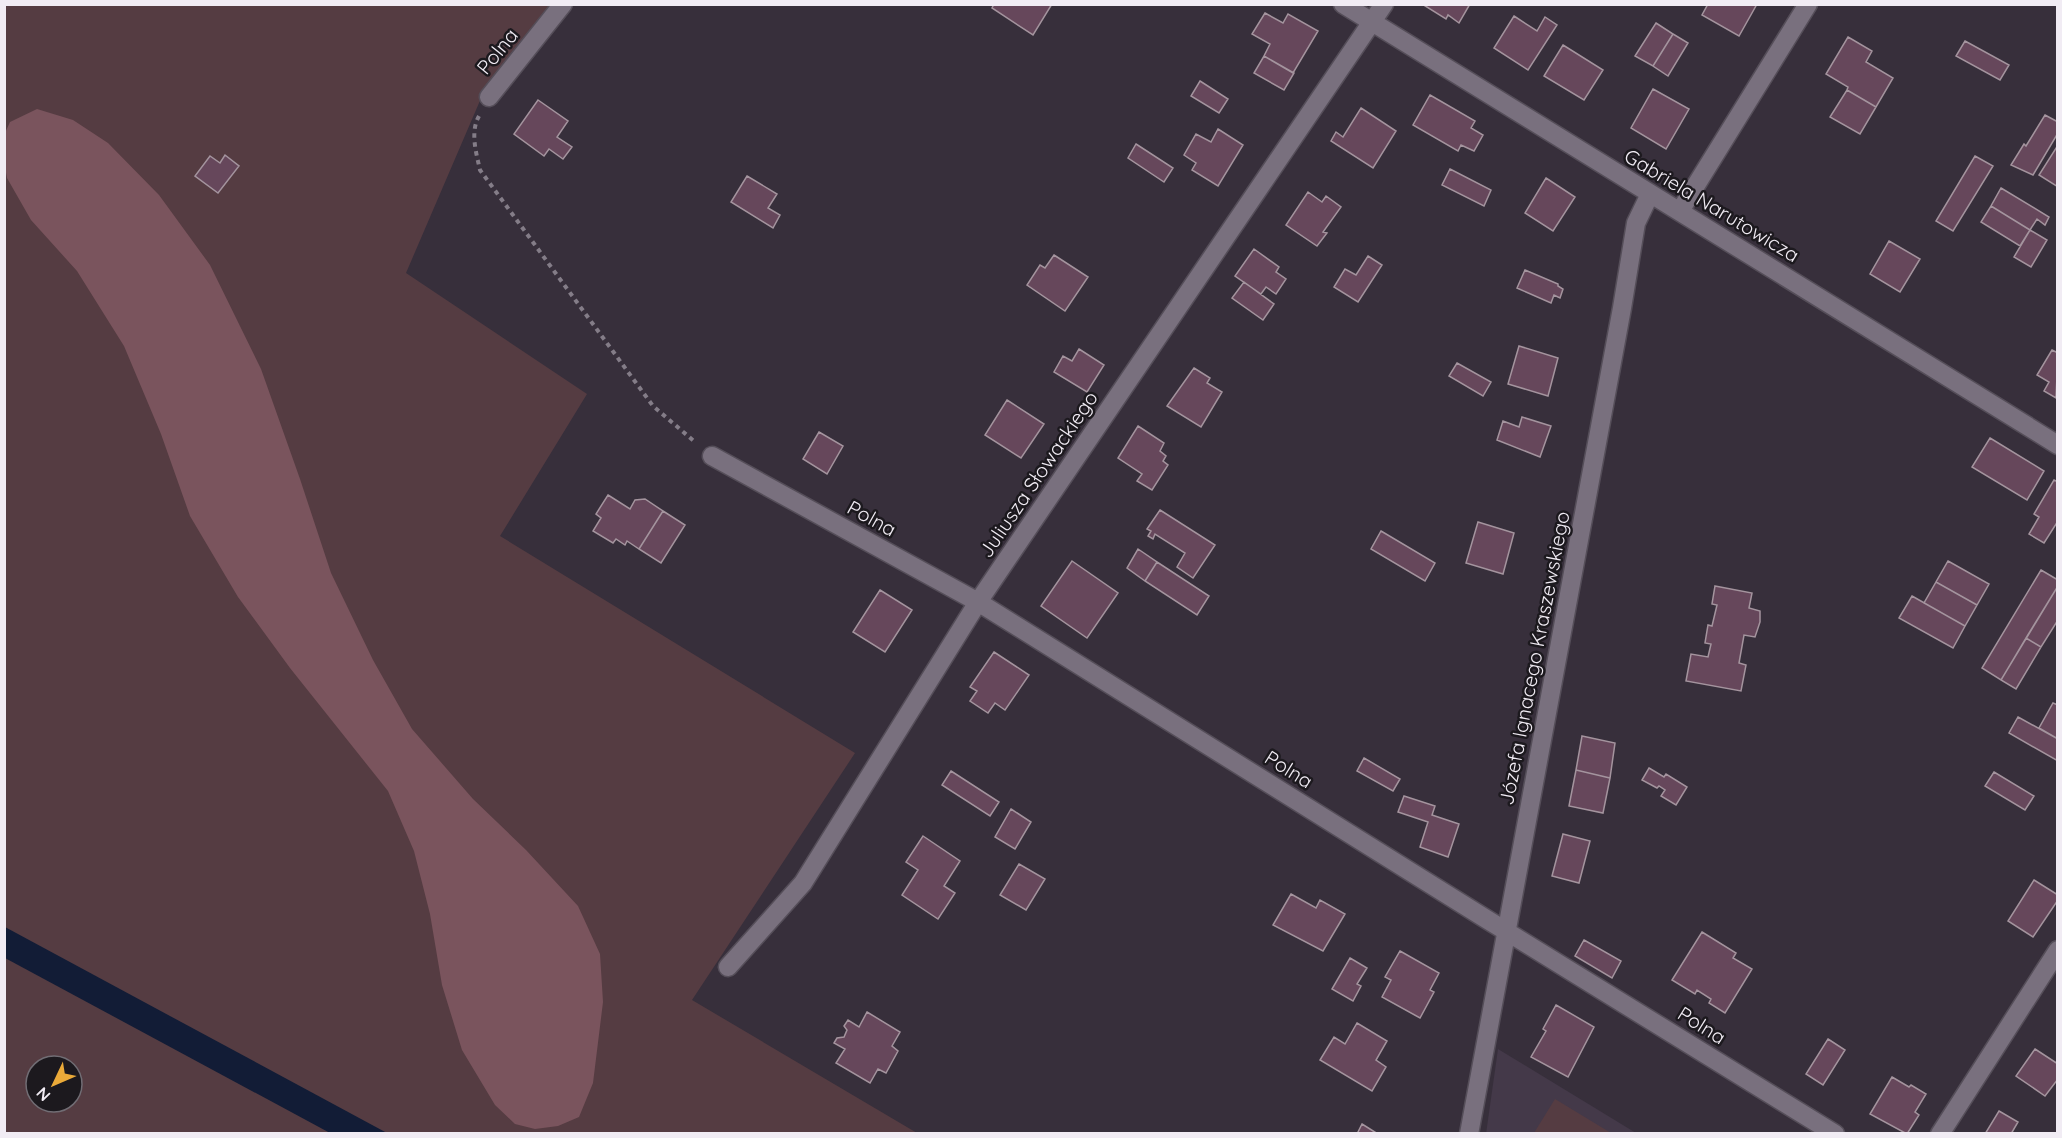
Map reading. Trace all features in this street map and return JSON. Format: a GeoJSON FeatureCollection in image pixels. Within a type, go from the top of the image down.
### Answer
{"type":"FeatureCollection","features":[{"type":"Feature","properties":{"kind":"street","name":"Polna"},"geometry":{"type":"LineString","coordinates":[[489,97],[563,4]]}},
{"type":"Feature","properties":{"kind":"street","name":"Gabriela Narutowicza"},"geometry":{"type":"LineString","coordinates":[[1343,4],[2058,445]]}},
{"type":"Feature","properties":{"kind":"street","name":"Juliusza Słowackiego"},"geometry":{"type":"LineString","coordinates":[[728,967],[803,883],[978,602],[1384,4]]}},
{"type":"Feature","properties":{"kind":"street"},"geometry":{"type":"LineString","coordinates":[[1680,211],[1808,4]]}},
{"type":"Feature","properties":{"kind":"street","name":"Józefa Ignacego Kraszewskiego"},"geometry":{"type":"LineString","coordinates":[[1469,1134],[1636,223],[1650,194]]}},
{"type":"Feature","properties":{"kind":"street","name":"Polna"},"geometry":{"type":"LineString","coordinates":[[712,456],[978,602],[1835,1134]]}},
{"type":"Feature","properties":{"kind":"street"},"geometry":{"type":"LineString","coordinates":[[1940,1134],[2058,950]]}},
{"type":"Feature","properties":{"kind":"path"},"geometry":{"type":"LineString","coordinates":[[489,97],[475,122],[474,143],[480,170],[653,406],[712,456]]}},
{"type":"Feature","properties":{"kind":"shaded area"},"geometry":{"type":"Polygon","coordinates":[[[5,5],[552,5],[482,96],[406,273],[587,394],[500,536],[855,753],[692,1000],[917,1133],[5,1134],[5,5]]]}},
{"type":"Feature","properties":{"kind":"shaded area"},"geometry":{"type":"Polygon","coordinates":[[[37,109],[73,120],[108,143],[159,195],[210,265],[261,369],[331,573],[373,660],[412,729],[473,799],[526,850],[578,906],[600,954],[603,1002],[593,1083],[579,1117],[558,1126],[535,1129],[515,1124],[495,1105],[462,1050],[442,985],[430,914],[414,851],[388,791],[290,668],[238,597],[190,516],[161,434],[124,346],[77,271],[31,220],[7,178],[5,133],[10,122],[37,109]]]}},
{"type":"Feature","properties":{"kind":"shaded area"},"geometry":{"type":"Polygon","coordinates":[[[1498,1049],[1636,1133],[1486,1134],[1498,1049]]]}},
{"type":"Feature","properties":{"kind":"shaded area"},"geometry":{"type":"Polygon","coordinates":[[[1555,1099],[1611,1133],[1534,1133],[1555,1099]]]}},
{"type":"Feature","properties":{"kind":"water"},"geometry":{"type":"Polygon","coordinates":[[[5,927],[387,1133],[330,1133],[5,958],[5,927]]]}},
{"type":"Feature","properties":{"kind":"building"},"geometry":{"type":"Polygon","coordinates":[[[994,4],[1052,4],[1033,35],[992,8],[994,4]]]}},
{"type":"Feature","properties":{"kind":"building"},"geometry":{"type":"Polygon","coordinates":[[[1422,4],[1470,4],[1459,23],[1448,15],[1446,19],[1422,4]]]}},
{"type":"Feature","properties":{"kind":"building"},"geometry":{"type":"Polygon","coordinates":[[[1708,4],[1757,4],[1739,36],[1702,15],[1708,4]]]}},
{"type":"Feature","properties":{"kind":"building"},"geometry":{"type":"Polygon","coordinates":[[[1265,13],[1283,23],[1288,14],[1318,31],[1293,73],[1264,56],[1270,44],[1252,34],[1265,13]]]}},
{"type":"Feature","properties":{"kind":"building"},"geometry":{"type":"Polygon","coordinates":[[[1514,16],[1537,31],[1545,17],[1557,25],[1528,70],[1494,48],[1514,16]]]}},
{"type":"Feature","properties":{"kind":"building"},"geometry":{"type":"Polygon","coordinates":[[[1656,23],[1673,34],[1653,66],[1635,56],[1656,23]]]}},
{"type":"Feature","properties":{"kind":"building"},"geometry":{"type":"Polygon","coordinates":[[[1673,34],[1688,43],[1668,76],[1653,66],[1673,34]]]}},
{"type":"Feature","properties":{"kind":"building"},"geometry":{"type":"Polygon","coordinates":[[[1848,37],[1872,51],[1866,62],[1893,78],[1876,107],[1826,74],[1848,37]]]}},
{"type":"Feature","properties":{"kind":"building"},"geometry":{"type":"Polygon","coordinates":[[[1965,41],[2009,65],[2000,80],[1956,56],[1965,41]]]}},
{"type":"Feature","properties":{"kind":"building"},"geometry":{"type":"Polygon","coordinates":[[[1563,45],[1603,70],[1584,100],[1544,76],[1563,45]]]}},
{"type":"Feature","properties":{"kind":"building"},"geometry":{"type":"Polygon","coordinates":[[[1264,56],[1294,73],[1284,90],[1254,73],[1264,56]]]}},
{"type":"Feature","properties":{"kind":"building"},"geometry":{"type":"Polygon","coordinates":[[[1200,81],[1228,99],[1219,113],[1191,96],[1200,81]]]}},
{"type":"Feature","properties":{"kind":"building"},"geometry":{"type":"Polygon","coordinates":[[[1653,89],[1689,109],[1666,149],[1631,128],[1653,89]]]}},
{"type":"Feature","properties":{"kind":"building"},"geometry":{"type":"Polygon","coordinates":[[[1847,90],[1876,107],[1860,134],[1830,117],[1847,90]]]}},
{"type":"Feature","properties":{"kind":"building"},"geometry":{"type":"Polygon","coordinates":[[[1430,95],[1475,121],[1471,128],[1483,135],[1474,151],[1461,145],[1458,151],[1413,125],[1430,95]]]}},
{"type":"Feature","properties":{"kind":"building"},"geometry":{"type":"Polygon","coordinates":[[[538,100],[568,121],[557,137],[572,147],[563,159],[549,149],[544,156],[514,134],[538,100]]]}},
{"type":"Feature","properties":{"kind":"building"},"geometry":{"type":"Polygon","coordinates":[[[1361,108],[1396,131],[1373,168],[1331,141],[1336,132],[1343,137],[1361,108]]]}},
{"type":"Feature","properties":{"kind":"building"},"geometry":{"type":"Polygon","coordinates":[[[2045,115],[2058,122],[2058,133],[2033,175],[2011,165],[2045,115]]]}},
{"type":"Feature","properties":{"kind":"building"},"geometry":{"type":"Polygon","coordinates":[[[1218,129],[1243,145],[1218,186],[1192,170],[1196,163],[1184,155],[1196,134],[1211,142],[1218,129]]]}},
{"type":"Feature","properties":{"kind":"building"},"geometry":{"type":"Polygon","coordinates":[[[1136,144],[1173,168],[1164,182],[1128,158],[1136,144]]]}},
{"type":"Feature","properties":{"kind":"building"},"geometry":{"type":"Polygon","coordinates":[[[2058,145],[2058,187],[2039,175],[2058,145]]]}},
{"type":"Feature","properties":{"kind":"building"},"geometry":{"type":"Polygon","coordinates":[[[225,155],[239,166],[218,193],[195,176],[210,156],[220,163],[225,155]]]}},
{"type":"Feature","properties":{"kind":"building"},"geometry":{"type":"Polygon","coordinates":[[[1975,156],[1993,166],[1953,231],[1936,221],[1975,156]]]}},
{"type":"Feature","properties":{"kind":"building"},"geometry":{"type":"Polygon","coordinates":[[[1450,169],[1491,190],[1484,206],[1442,185],[1450,169]]]}},
{"type":"Feature","properties":{"kind":"building"},"geometry":{"type":"Polygon","coordinates":[[[747,176],[777,194],[768,208],[780,215],[773,228],[731,202],[747,176]]]}},
{"type":"Feature","properties":{"kind":"building"},"geometry":{"type":"Polygon","coordinates":[[[1546,178],[1575,197],[1553,231],[1525,213],[1546,178]]]}},
{"type":"Feature","properties":{"kind":"building"},"geometry":{"type":"Polygon","coordinates":[[[2001,188],[2049,217],[2045,225],[2037,219],[2030,230],[1991,206],[2001,188]]]}},
{"type":"Feature","properties":{"kind":"building"},"geometry":{"type":"Polygon","coordinates":[[[1308,192],[1322,202],[1326,196],[1341,207],[1323,232],[1327,233],[1317,246],[1286,225],[1308,192]]]}},
{"type":"Feature","properties":{"kind":"building"},"geometry":{"type":"Polygon","coordinates":[[[1991,206],[2030,230],[2020,246],[1981,222],[1991,206]]]}},
{"type":"Feature","properties":{"kind":"building"},"geometry":{"type":"Polygon","coordinates":[[[2030,230],[2047,240],[2031,267],[2014,257],[2030,230]]]}},
{"type":"Feature","properties":{"kind":"building"},"geometry":{"type":"Polygon","coordinates":[[[1889,241],[1920,259],[1900,292],[1870,274],[1889,241]]]}},
{"type":"Feature","properties":{"kind":"building"},"geometry":{"type":"Polygon","coordinates":[[[1254,249],[1279,267],[1276,272],[1286,279],[1276,294],[1266,287],[1261,294],[1235,276],[1254,249]]]}},
{"type":"Feature","properties":{"kind":"building"},"geometry":{"type":"Polygon","coordinates":[[[1054,255],[1088,277],[1065,311],[1027,285],[1040,265],[1045,268],[1054,255]]]}},
{"type":"Feature","properties":{"kind":"building"},"geometry":{"type":"Polygon","coordinates":[[[1368,256],[1382,265],[1358,302],[1334,287],[1345,269],[1356,275],[1368,256]]]}},
{"type":"Feature","properties":{"kind":"building"},"geometry":{"type":"Polygon","coordinates":[[[1525,270],[1558,284],[1563,289],[1560,298],[1554,295],[1551,303],[1517,288],[1525,270]]]}},
{"type":"Feature","properties":{"kind":"building"},"geometry":{"type":"Polygon","coordinates":[[[1244,282],[1274,304],[1263,320],[1232,298],[1244,282]]]}},
{"type":"Feature","properties":{"kind":"building"},"geometry":{"type":"Polygon","coordinates":[[[1519,346],[1558,358],[1548,396],[1508,384],[1519,346]]]}},
{"type":"Feature","properties":{"kind":"building"},"geometry":{"type":"Polygon","coordinates":[[[1079,349],[1104,365],[1087,392],[1054,372],[1063,356],[1072,361],[1079,349]]]}},
{"type":"Feature","properties":{"kind":"building"},"geometry":{"type":"Polygon","coordinates":[[[2052,350],[2058,353],[2056,398],[2044,391],[2049,382],[2037,375],[2052,350]]]}},
{"type":"Feature","properties":{"kind":"building"},"geometry":{"type":"Polygon","coordinates":[[[1457,363],[1491,382],[1483,396],[1449,376],[1457,363]]]}},
{"type":"Feature","properties":{"kind":"building"},"geometry":{"type":"Polygon","coordinates":[[[1194,368],[1210,378],[1207,383],[1222,392],[1201,427],[1167,406],[1194,368]]]}},
{"type":"Feature","properties":{"kind":"building"},"geometry":{"type":"Polygon","coordinates":[[[1007,400],[1044,424],[1021,458],[985,435],[1007,400]]]}},
{"type":"Feature","properties":{"kind":"building"},"geometry":{"type":"Polygon","coordinates":[[[1522,417],[1551,426],[1540,457],[1497,440],[1503,421],[1519,427],[1522,417]]]}},
{"type":"Feature","properties":{"kind":"building"},"geometry":{"type":"Polygon","coordinates":[[[1138,426],[1164,443],[1160,451],[1166,456],[1163,461],[1168,465],[1152,490],[1137,481],[1142,474],[1118,458],[1138,426]]]}},
{"type":"Feature","properties":{"kind":"building"},"geometry":{"type":"Polygon","coordinates":[[[819,432],[843,446],[827,474],[803,459],[819,432]]]}},
{"type":"Feature","properties":{"kind":"building"},"geometry":{"type":"Polygon","coordinates":[[[1990,438],[2044,471],[2027,500],[1972,467],[1990,438]]]}},
{"type":"Feature","properties":{"kind":"building"},"geometry":{"type":"Polygon","coordinates":[[[2054,480],[2058,482],[2058,521],[2044,543],[2029,534],[2039,517],[2034,514],[2054,480]]]}},
{"type":"Feature","properties":{"kind":"building"},"geometry":{"type":"Polygon","coordinates":[[[608,495],[630,509],[635,500],[645,499],[663,511],[639,549],[627,541],[625,545],[616,539],[613,543],[593,531],[601,518],[596,514],[608,495]]]}},
{"type":"Feature","properties":{"kind":"building"},"geometry":{"type":"Polygon","coordinates":[[[1160,510],[1215,545],[1193,578],[1177,567],[1185,553],[1155,534],[1153,539],[1148,536],[1151,531],[1147,529],[1160,510]]]}},
{"type":"Feature","properties":{"kind":"building"},"geometry":{"type":"Polygon","coordinates":[[[663,511],[685,525],[661,563],[639,549],[663,511]]]}},
{"type":"Feature","properties":{"kind":"building"},"geometry":{"type":"Polygon","coordinates":[[[1478,522],[1514,533],[1503,574],[1466,563],[1478,522]]]}},
{"type":"Feature","properties":{"kind":"building"},"geometry":{"type":"Polygon","coordinates":[[[1381,531],[1435,563],[1425,581],[1371,549],[1381,531]]]}},
{"type":"Feature","properties":{"kind":"building"},"geometry":{"type":"Polygon","coordinates":[[[1138,549],[1157,562],[1145,581],[1127,568],[1138,549]]]}},
{"type":"Feature","properties":{"kind":"building"},"geometry":{"type":"Polygon","coordinates":[[[1072,561],[1118,593],[1087,638],[1041,606],[1072,561]]]}},
{"type":"Feature","properties":{"kind":"building"},"geometry":{"type":"Polygon","coordinates":[[[1948,561],[1989,584],[1977,605],[1936,582],[1948,561]]]}},
{"type":"Feature","properties":{"kind":"building"},"geometry":{"type":"Polygon","coordinates":[[[1157,562],[1209,596],[1197,615],[1145,581],[1157,562]]]}},
{"type":"Feature","properties":{"kind":"building"},"geometry":{"type":"Polygon","coordinates":[[[2041,570],[2058,580],[2058,586],[2001,680],[1982,668],[2041,570]]]}},
{"type":"Feature","properties":{"kind":"building"},"geometry":{"type":"Polygon","coordinates":[[[1936,582],[1977,605],[1965,626],[1924,603],[1936,582]]]}},
{"type":"Feature","properties":{"kind":"building"},"geometry":{"type":"Polygon","coordinates":[[[1715,586],[1752,593],[1749,608],[1760,611],[1760,622],[1755,637],[1744,635],[1739,663],[1746,665],[1741,691],[1686,681],[1691,654],[1708,657],[1711,644],[1705,643],[1708,625],[1712,626],[1717,605],[1712,604],[1715,586]]]}},
{"type":"Feature","properties":{"kind":"building"},"geometry":{"type":"Polygon","coordinates":[[[2058,586],[2058,620],[2041,647],[2026,638],[2058,586]]]}},
{"type":"Feature","properties":{"kind":"building"},"geometry":{"type":"Polygon","coordinates":[[[880,590],[912,610],[885,652],[853,632],[880,590]]]}},
{"type":"Feature","properties":{"kind":"building"},"geometry":{"type":"Polygon","coordinates":[[[1912,596],[1965,626],[1953,648],[1899,618],[1912,596]]]}},
{"type":"Feature","properties":{"kind":"building"},"geometry":{"type":"Polygon","coordinates":[[[2026,638],[2041,647],[2016,689],[2001,680],[2026,638]]]}},
{"type":"Feature","properties":{"kind":"building"},"geometry":{"type":"Polygon","coordinates":[[[994,652],[1029,675],[1005,710],[995,703],[988,713],[970,701],[977,691],[970,687],[994,652]]]}},
{"type":"Feature","properties":{"kind":"building"},"geometry":{"type":"Polygon","coordinates":[[[2053,703],[2058,705],[2058,739],[2039,728],[2053,703]]]}},
{"type":"Feature","properties":{"kind":"building"},"geometry":{"type":"Polygon","coordinates":[[[2018,717],[2058,739],[2058,761],[2009,733],[2018,717]]]}},
{"type":"Feature","properties":{"kind":"building"},"geometry":{"type":"Polygon","coordinates":[[[1582,736],[1615,743],[1610,778],[1576,770],[1582,736]]]}},
{"type":"Feature","properties":{"kind":"building"},"geometry":{"type":"Polygon","coordinates":[[[1364,758],[1400,779],[1393,791],[1357,771],[1364,758]]]}},
{"type":"Feature","properties":{"kind":"building"},"geometry":{"type":"Polygon","coordinates":[[[1649,768],[1664,777],[1666,774],[1687,787],[1676,805],[1661,796],[1665,790],[1642,780],[1649,768]]]}},
{"type":"Feature","properties":{"kind":"building"},"geometry":{"type":"Polygon","coordinates":[[[1576,770],[1610,778],[1603,813],[1569,806],[1576,770]]]}},
{"type":"Feature","properties":{"kind":"building"},"geometry":{"type":"Polygon","coordinates":[[[951,771],[999,802],[990,816],[942,785],[951,771]]]}},
{"type":"Feature","properties":{"kind":"building"},"geometry":{"type":"Polygon","coordinates":[[[1994,772],[2034,796],[2025,810],[1985,786],[1994,772]]]}},
{"type":"Feature","properties":{"kind":"building"},"geometry":{"type":"Polygon","coordinates":[[[1404,796],[1435,806],[1432,815],[1459,824],[1448,857],[1420,847],[1428,822],[1398,812],[1404,796]]]}},
{"type":"Feature","properties":{"kind":"building"},"geometry":{"type":"Polygon","coordinates":[[[1011,809],[1031,822],[1015,849],[995,837],[1011,809]]]}},
{"type":"Feature","properties":{"kind":"building"},"geometry":{"type":"Polygon","coordinates":[[[1563,834],[1590,841],[1579,883],[1552,876],[1563,834]]]}},
{"type":"Feature","properties":{"kind":"building"},"geometry":{"type":"Polygon","coordinates":[[[923,836],[960,861],[944,886],[955,893],[938,919],[902,895],[918,870],[906,862],[923,836]]]}},
{"type":"Feature","properties":{"kind":"building"},"geometry":{"type":"Polygon","coordinates":[[[1019,864],[1045,879],[1026,910],[1000,895],[1019,864]]]}},
{"type":"Feature","properties":{"kind":"building"},"geometry":{"type":"Polygon","coordinates":[[[2034,880],[2058,895],[2058,900],[2033,937],[2008,921],[2034,880]]]}},
{"type":"Feature","properties":{"kind":"building"},"geometry":{"type":"Polygon","coordinates":[[[1291,894],[1316,908],[1320,900],[1345,914],[1323,951],[1273,925],[1291,894]]]}},
{"type":"Feature","properties":{"kind":"building"},"geometry":{"type":"Polygon","coordinates":[[[1702,932],[1736,953],[1733,958],[1752,969],[1725,1013],[1709,1003],[1711,999],[1697,990],[1695,994],[1672,980],[1702,932]]]}},
{"type":"Feature","properties":{"kind":"building"},"geometry":{"type":"Polygon","coordinates":[[[1584,940],[1621,961],[1612,978],[1575,956],[1584,940]]]}},
{"type":"Feature","properties":{"kind":"building"},"geometry":{"type":"Polygon","coordinates":[[[1400,951],[1439,973],[1430,990],[1434,992],[1420,1018],[1382,997],[1391,980],[1385,977],[1400,951]]]}},
{"type":"Feature","properties":{"kind":"building"},"geometry":{"type":"Polygon","coordinates":[[[1350,958],[1367,968],[1357,984],[1361,986],[1353,1001],[1332,989],[1350,958]]]}},
{"type":"Feature","properties":{"kind":"building"},"geometry":{"type":"Polygon","coordinates":[[[1556,1005],[1594,1027],[1568,1077],[1531,1057],[1546,1031],[1543,1029],[1556,1005]]]}},
{"type":"Feature","properties":{"kind":"building"},"geometry":{"type":"Polygon","coordinates":[[[867,1012],[900,1032],[892,1046],[898,1051],[886,1073],[878,1069],[870,1083],[836,1063],[845,1049],[834,1043],[837,1038],[844,1037],[847,1030],[844,1026],[848,1020],[859,1027],[867,1012]]]}},
{"type":"Feature","properties":{"kind":"building"},"geometry":{"type":"Polygon","coordinates":[[[1357,1023],[1387,1041],[1376,1060],[1386,1067],[1372,1091],[1320,1060],[1334,1037],[1345,1044],[1357,1023]]]}},
{"type":"Feature","properties":{"kind":"building"},"geometry":{"type":"Polygon","coordinates":[[[1828,1039],[1845,1050],[1823,1085],[1806,1074],[1828,1039]]]}},
{"type":"Feature","properties":{"kind":"building"},"geometry":{"type":"Polygon","coordinates":[[[2035,1049],[2058,1064],[2058,1079],[2045,1096],[2016,1076],[2035,1049]]]}},
{"type":"Feature","properties":{"kind":"building"},"geometry":{"type":"Polygon","coordinates":[[[1892,1077],[1926,1094],[1915,1112],[1919,1115],[1907,1134],[1870,1114],[1892,1077]]]}},
{"type":"Feature","properties":{"kind":"building"},"geometry":{"type":"Polygon","coordinates":[[[1999,1111],[2018,1122],[2011,1134],[1985,1134],[1999,1111]]]}},
{"type":"Feature","properties":{"kind":"building"},"geometry":{"type":"Polygon","coordinates":[[[1362,1124],[1378,1134],[1357,1134],[1362,1124]]]}}]}
